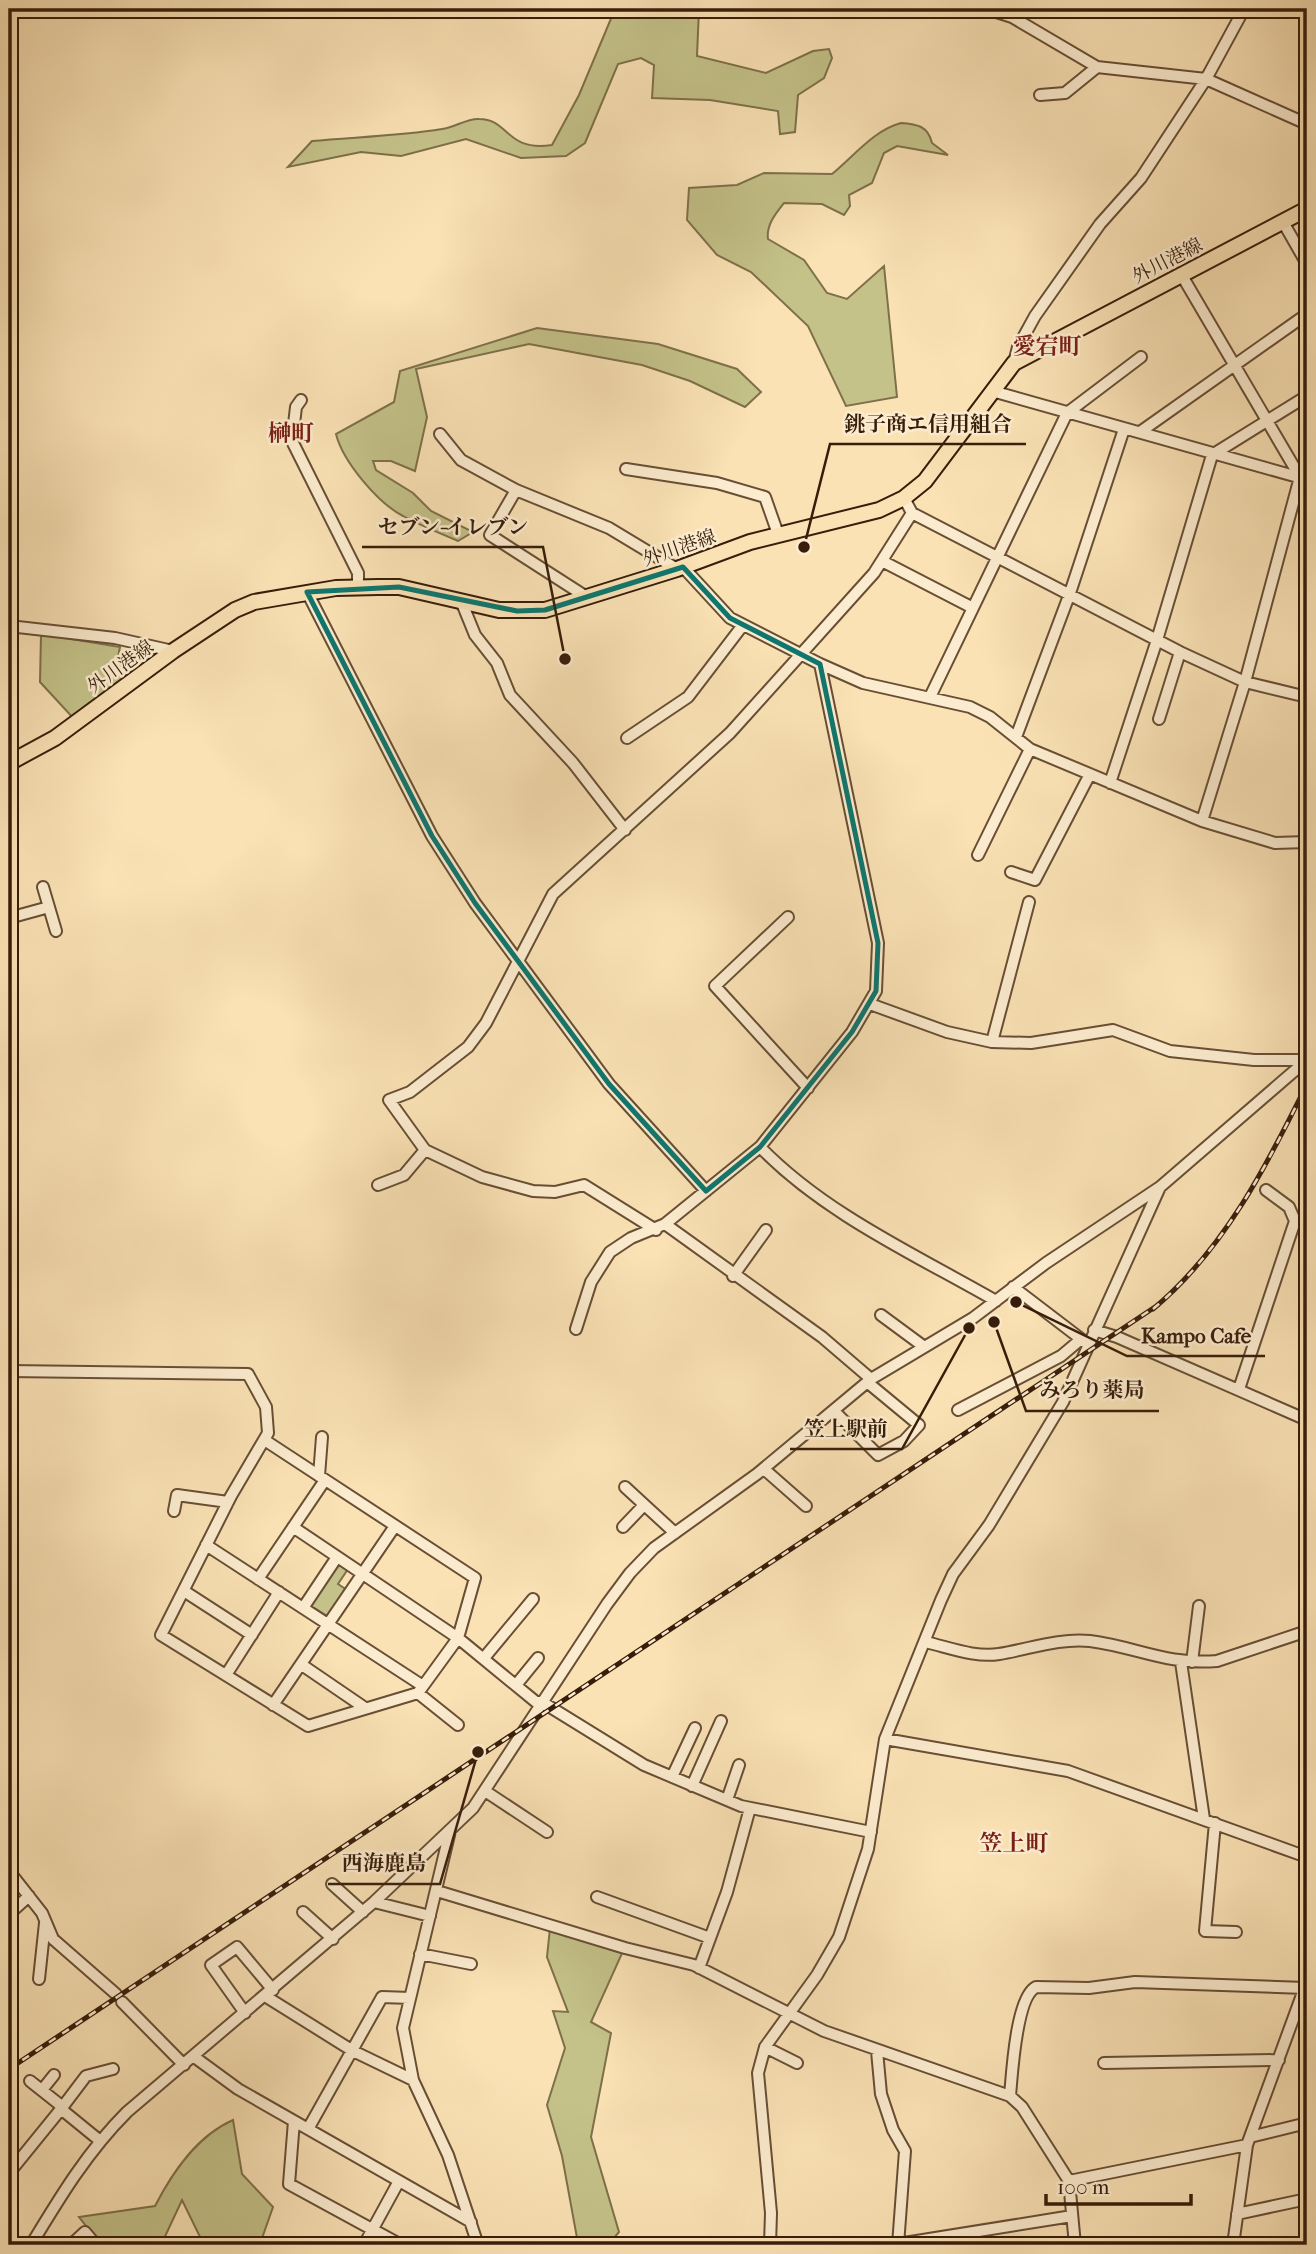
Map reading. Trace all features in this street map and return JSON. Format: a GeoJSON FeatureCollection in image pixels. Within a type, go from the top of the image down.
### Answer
{"type":"FeatureCollection","features":[{"type":"Feature","properties":{"kind":"main road","name":"外川港線"},"geometry":{"type":"LineString","coordinates":[[9,763],[55,738],[173,651],[236,610],[254,602],[307,592],[359,587],[399,587],[462,603],[528,611],[588,598],[778,534],[861,517],[904,498],[934,470],[1014,363],[1307,209]]}},
{"type":"Feature","properties":{"kind":"street"},"geometry":{"type":"LineString","coordinates":[[987,9],[1012,17],[1097,67],[1206,79],[1307,124]]}},
{"type":"Feature","properties":{"kind":"street"},"geometry":{"type":"LineString","coordinates":[[1014,363],[1018,347],[1035,316],[1100,224],[1141,178],[1206,79],[1244,9]]}},
{"type":"Feature","properties":{"kind":"street"},"geometry":{"type":"LineString","coordinates":[[1040,94],[1065,93],[1097,67]]}},
{"type":"Feature","properties":{"kind":"street"},"geometry":{"type":"LineString","coordinates":[[1283,222],[1307,264]]}},
{"type":"Feature","properties":{"kind":"street"},"geometry":{"type":"LineString","coordinates":[[1181,274],[1266,420],[1305,477]]}},
{"type":"Feature","properties":{"kind":"street"},"geometry":{"type":"LineString","coordinates":[[1140,432],[1307,314]]}},
{"type":"Feature","properties":{"kind":"street"},"geometry":{"type":"LineString","coordinates":[[930,697],[1067,413],[1142,357]]}},
{"type":"Feature","properties":{"kind":"street"},"geometry":{"type":"LineString","coordinates":[[992,391],[1212,455],[1305,477]]}},
{"type":"Feature","properties":{"kind":"street"},"geometry":{"type":"LineString","coordinates":[[1110,783],[1157,640],[1212,455],[1307,396]]}},
{"type":"Feature","properties":{"kind":"street"},"geometry":{"type":"LineString","coordinates":[[301,400],[296,407],[292,441],[358,573],[359,587]]}},
{"type":"Feature","properties":{"kind":"street"},"geometry":{"type":"LineString","coordinates":[[1016,737],[1070,593],[1124,429]]}},
{"type":"Feature","properties":{"kind":"street"},"geometry":{"type":"LineString","coordinates":[[440,434],[461,460],[516,490],[609,528],[680,568],[713,602],[743,625],[820,664],[863,683],[970,707],[990,717],[1030,748],[1202,821],[1276,843],[1307,842]]}},
{"type":"Feature","properties":{"kind":"street"},"geometry":{"type":"LineString","coordinates":[[626,469],[717,483],[765,497],[778,534]]}},
{"type":"Feature","properties":{"kind":"street"},"geometry":{"type":"LineString","coordinates":[[1202,821],[1305,477]]}},
{"type":"Feature","properties":{"kind":"street"},"geometry":{"type":"LineString","coordinates":[[516,490],[490,535],[588,598]]}},
{"type":"Feature","properties":{"kind":"street"},"geometry":{"type":"LineString","coordinates":[[904,498],[912,513],[1180,652],[1245,682],[1307,697]]}},
{"type":"Feature","properties":{"kind":"street"},"geometry":{"type":"LineString","coordinates":[[834,1411],[877,1455],[904,1441],[919,1425],[822,1337],[661,1227],[584,1185],[555,1192],[504,1185],[425,1150],[389,1100],[410,1092],[468,1047],[486,1023],[553,894],[730,733],[882,561],[912,513]]}},
{"type":"Feature","properties":{"kind":"street"},"geometry":{"type":"LineString","coordinates":[[882,561],[973,608]]}},
{"type":"Feature","properties":{"kind":"street"},"geometry":{"type":"LineString","coordinates":[[307,592],[432,836],[475,904],[609,1084],[706,1191]]}},
{"type":"Feature","properties":{"kind":"street"},"geometry":{"type":"LineString","coordinates":[[462,603],[475,635],[497,663],[510,695],[573,763],[625,830]]}},
{"type":"Feature","properties":{"kind":"street"},"geometry":{"type":"LineString","coordinates":[[627,738],[688,697],[743,625]]}},
{"type":"Feature","properties":{"kind":"street"},"geometry":{"type":"LineString","coordinates":[[9,626],[116,638],[173,651]]}},
{"type":"Feature","properties":{"kind":"street"},"geometry":{"type":"LineString","coordinates":[[1159,719],[1180,652]]}},
{"type":"Feature","properties":{"kind":"street"},"geometry":{"type":"LineString","coordinates":[[576,1329],[590,1282],[610,1252],[631,1238],[661,1227],[760,1147],[852,1032],[870,1004],[878,976],[877,943],[820,664]]}},
{"type":"Feature","properties":{"kind":"street"},"geometry":{"type":"LineString","coordinates":[[978,855],[1030,748]]}},
{"type":"Feature","properties":{"kind":"street"},"geometry":{"type":"LineString","coordinates":[[1011,872],[1035,880],[1090,774]]}},
{"type":"Feature","properties":{"kind":"street"},"geometry":{"type":"LineString","coordinates":[[43,887],[56,931]]}},
{"type":"Feature","properties":{"kind":"street"},"geometry":{"type":"LineString","coordinates":[[992,1042],[1029,902]]}},
{"type":"Feature","properties":{"kind":"street"},"geometry":{"type":"LineString","coordinates":[[9,918],[49,907]]}},
{"type":"Feature","properties":{"kind":"street"},"geometry":{"type":"LineString","coordinates":[[788,917],[715,986],[808,1088]]}},
{"type":"Feature","properties":{"kind":"street"},"geometry":{"type":"LineString","coordinates":[[870,1004],[947,1032],[992,1042],[1031,1043],[1113,1030],[1170,1051],[1254,1060],[1307,1060]]}},
{"type":"Feature","properties":{"kind":"street"},"geometry":{"type":"LineString","coordinates":[[31,2245],[77,2169],[99,2140],[193,2056],[363,1912],[450,1831],[485,1791],[630,1573],[654,1548],[764,1469],[869,1380],[996,1301],[1160,1187],[1307,1060]]}},
{"type":"Feature","properties":{"kind":"street"},"geometry":{"type":"LineString","coordinates":[[760,1147],[784,1172],[846,1215],[996,1301]]}},
{"type":"Feature","properties":{"kind":"street"},"geometry":{"type":"LineString","coordinates":[[378,1185],[404,1175],[425,1150]]}},
{"type":"Feature","properties":{"kind":"street"},"geometry":{"type":"LineString","coordinates":[[958,1410],[1061,1356],[1084,1341],[1094,1330],[1160,1187]]}},
{"type":"Feature","properties":{"kind":"street"},"geometry":{"type":"LineString","coordinates":[[1239,1389],[1295,1221],[1289,1207],[1266,1190]]}},
{"type":"Feature","properties":{"kind":"street"},"geometry":{"type":"LineString","coordinates":[[733,1276],[766,1230]]}},
{"type":"Feature","properties":{"kind":"street"},"geometry":{"type":"LineString","coordinates":[[1013,1287],[1084,1341]]}},
{"type":"Feature","properties":{"kind":"street"},"geometry":{"type":"LineString","coordinates":[[881,1315],[923,1346]]}},
{"type":"Feature","properties":{"kind":"street"},"geometry":{"type":"LineString","coordinates":[[1094,1330],[1307,1420]]}},
{"type":"Feature","properties":{"kind":"street"},"geometry":{"type":"LineString","coordinates":[[770,2245],[771,2213],[758,2073],[765,2047],[817,1975],[839,1937],[852,1903],[871,1832],[886,1738],[953,1574],[989,1525],[1024,1470],[1075,1378],[1084,1341]]}},
{"type":"Feature","properties":{"kind":"street"},"geometry":{"type":"LineString","coordinates":[[9,1371],[248,1374],[266,1407],[269,1420],[266,1441],[228,1502],[161,1635],[308,1726],[420,1689],[458,1638],[475,1578],[266,1441]]}},
{"type":"Feature","properties":{"kind":"street"},"geometry":{"type":"LineString","coordinates":[[257,1579],[293,1527],[322,1478],[322,1437]]}},
{"type":"Feature","properties":{"kind":"street"},"geometry":{"type":"LineString","coordinates":[[764,1469],[806,1506]]}},
{"type":"Feature","properties":{"kind":"street"},"geometry":{"type":"LineString","coordinates":[[625,1487],[675,1533]]}},
{"type":"Feature","properties":{"kind":"street"},"geometry":{"type":"LineString","coordinates":[[174,1511],[177,1495],[228,1502]]}},
{"type":"Feature","properties":{"kind":"street"},"geometry":{"type":"LineString","coordinates":[[623,1527],[644,1505]]}},
{"type":"Feature","properties":{"kind":"street"},"geometry":{"type":"LineString","coordinates":[[273,1704],[395,1526]]}},
{"type":"Feature","properties":{"kind":"street"},"geometry":{"type":"LineString","coordinates":[[293,1527],[458,1638],[536,1702],[542,1702],[644,1765],[750,1808],[871,1832]]}},
{"type":"Feature","properties":{"kind":"street"},"geometry":{"type":"LineString","coordinates":[[206,1545],[329,1625],[420,1689],[458,1725]]}},
{"type":"Feature","properties":{"kind":"street"},"geometry":{"type":"LineString","coordinates":[[303,1608],[337,1557]]}},
{"type":"Feature","properties":{"kind":"street"},"geometry":{"type":"LineString","coordinates":[[184,1591],[252,1635]]}},
{"type":"Feature","properties":{"kind":"street"},"geometry":{"type":"LineString","coordinates":[[226,1675],[279,1592]]}},
{"type":"Feature","properties":{"kind":"street"},"geometry":{"type":"LineString","coordinates":[[484,1658],[533,1600]]}},
{"type":"Feature","properties":{"kind":"street"},"geometry":{"type":"LineString","coordinates":[[1199,1606],[1186,1662],[1210,1821],[1205,1931],[1236,1931]]}},
{"type":"Feature","properties":{"kind":"street"},"geometry":{"type":"LineString","coordinates":[[925,1642],[965,1651],[998,1654],[1034,1644],[1088,1641],[1186,1662],[1217,1661],[1307,1631]]}},
{"type":"Feature","properties":{"kind":"street"},"geometry":{"type":"LineString","coordinates":[[516,1685],[538,1658]]}},
{"type":"Feature","properties":{"kind":"street"},"geometry":{"type":"LineString","coordinates":[[302,1665],[365,1708]]}},
{"type":"Feature","properties":{"kind":"street"},"geometry":{"type":"LineString","coordinates":[[692,1786],[721,1721]]}},
{"type":"Feature","properties":{"kind":"street"},"geometry":{"type":"LineString","coordinates":[[672,1777],[695,1728]]}},
{"type":"Feature","properties":{"kind":"street"},"geometry":{"type":"LineString","coordinates":[[886,1738],[1068,1771],[1307,1857]]}},
{"type":"Feature","properties":{"kind":"street"},"geometry":{"type":"LineString","coordinates":[[727,1800],[739,1765]]}},
{"type":"Feature","properties":{"kind":"street"},"geometry":{"type":"LineString","coordinates":[[485,1791],[547,1832]]}},
{"type":"Feature","properties":{"kind":"street"},"geometry":{"type":"LineString","coordinates":[[699,1968],[727,1892],[750,1808]]}},
{"type":"Feature","properties":{"kind":"street"},"geometry":{"type":"LineString","coordinates":[[450,1831],[403,2028],[413,2080],[448,2155],[471,2222],[474,2242]]}},
{"type":"Feature","properties":{"kind":"street"},"geometry":{"type":"LineString","coordinates":[[9,1871],[29,1896],[53,1939],[119,1998],[184,2065]]}},
{"type":"Feature","properties":{"kind":"street"},"geometry":{"type":"LineString","coordinates":[[332,1884],[363,1912]]}},
{"type":"Feature","properties":{"kind":"street"},"geometry":{"type":"LineString","coordinates":[[437,1891],[699,1968],[824,2031],[1010,2096],[1022,2107],[1069,2181],[1075,2245]]}},
{"type":"Feature","properties":{"kind":"street"},"geometry":{"type":"LineString","coordinates":[[9,1914],[29,1896]]}},
{"type":"Feature","properties":{"kind":"street"},"geometry":{"type":"LineString","coordinates":[[597,1897],[710,1938]]}},
{"type":"Feature","properties":{"kind":"street"},"geometry":{"type":"LineString","coordinates":[[374,1902],[430,1916]]}},
{"type":"Feature","properties":{"kind":"street"},"geometry":{"type":"LineString","coordinates":[[303,1912],[332,1938]]}},
{"type":"Feature","properties":{"kind":"street"},"geometry":{"type":"LineString","coordinates":[[39,1979],[45,1923]]}},
{"type":"Feature","properties":{"kind":"street"},"geometry":{"type":"LineString","coordinates":[[245,2013],[211,1965],[237,1947],[269,1993],[354,2051],[413,2080]]}},
{"type":"Feature","properties":{"kind":"street"},"geometry":{"type":"LineString","coordinates":[[420,1954],[471,1964]]}},
{"type":"Feature","properties":{"kind":"street"},"geometry":{"type":"LineString","coordinates":[[1010,2096],[1016,2041],[1027,1994],[1036,1987],[1089,1988],[1135,1982],[1306,1984],[1249,2141],[1233,2245]]}},
{"type":"Feature","properties":{"kind":"street"},"geometry":{"type":"LineString","coordinates":[[308,2129],[382,1997],[410,1998]]}},
{"type":"Feature","properties":{"kind":"street"},"geometry":{"type":"LineString","coordinates":[[765,2047],[797,2063]]}},
{"type":"Feature","properties":{"kind":"street"},"geometry":{"type":"LineString","coordinates":[[877,2051],[881,2094],[893,2130],[905,2151],[898,2245],[1072,2216]]}},
{"type":"Feature","properties":{"kind":"street"},"geometry":{"type":"LineString","coordinates":[[193,2056],[238,2089],[471,2222]]}},
{"type":"Feature","properties":{"kind":"street"},"geometry":{"type":"LineString","coordinates":[[1104,2063],[1279,2060]]}},
{"type":"Feature","properties":{"kind":"street"},"geometry":{"type":"LineString","coordinates":[[9,2173],[86,2076],[113,2069]]}},
{"type":"Feature","properties":{"kind":"street"},"geometry":{"type":"LineString","coordinates":[[42,2091],[54,2075]]}},
{"type":"Feature","properties":{"kind":"street"},"geometry":{"type":"LineString","coordinates":[[30,2081],[99,2140]]}},
{"type":"Feature","properties":{"kind":"street"},"geometry":{"type":"LineString","coordinates":[[294,2121],[289,2185],[401,2245]]}},
{"type":"Feature","properties":{"kind":"street"},"geometry":{"type":"LineString","coordinates":[[1069,2181],[1249,2141],[1307,2123]]}},
{"type":"Feature","properties":{"kind":"street"},"geometry":{"type":"LineString","coordinates":[[9,2153],[19,2161]]}},
{"type":"Feature","properties":{"kind":"street"},"geometry":{"type":"LineString","coordinates":[[364,2245],[399,2181]]}},
{"type":"Feature","properties":{"kind":"street"},"geometry":{"type":"LineString","coordinates":[[1237,2214],[1307,2199]]}},
{"type":"Feature","properties":{"kind":"street"},"geometry":{"type":"LineString","coordinates":[[71,2245],[85,2232],[96,2245]]}},
{"type":"Feature","properties":{"kind":"highlighted area"},"geometry":{"type":"Polygon","coordinates":[[[683,567],[730,618],[820,664],[878,943],[876,991],[852,1032],[760,1147],[706,1191],[609,1084],[475,903],[432,836],[307,592],[399,587],[517,611],[545,610],[683,567]]]}},
{"type":"Feature","properties":{"kind":"shaded area"},"geometry":{"type":"Polygon","coordinates":[[[615,9],[699,9],[697,56],[766,73],[813,51],[829,49],[832,58],[824,78],[798,95],[795,132],[780,134],[778,111],[710,100],[652,98],[654,65],[641,58],[618,64],[585,143],[566,156],[521,158],[466,139],[401,156],[361,152],[288,167],[312,141],[426,131],[447,128],[474,119],[489,120],[525,144],[552,145],[579,95],[615,9]]]}},
{"type":"Feature","properties":{"kind":"shaded area"},"geometry":{"type":"Polygon","coordinates":[[[901,123],[925,129],[932,143],[948,155],[897,146],[884,153],[872,183],[849,195],[850,206],[844,215],[822,204],[784,203],[769,229],[768,239],[804,260],[827,293],[847,299],[884,266],[897,397],[846,406],[808,326],[751,272],[717,255],[687,220],[689,188],[737,185],[764,173],[832,174],[873,137],[901,123]]]}},
{"type":"Feature","properties":{"kind":"shaded area"},"geometry":{"type":"Polygon","coordinates":[[[537,328],[658,344],[737,369],[761,392],[745,407],[690,381],[642,365],[529,344],[416,369],[427,417],[415,471],[391,461],[373,461],[376,470],[413,493],[431,511],[473,532],[458,541],[410,520],[383,502],[354,469],[336,434],[394,402],[400,371],[537,328]]]}},
{"type":"Feature","properties":{"kind":"shaded area"},"geometry":{"type":"Polygon","coordinates":[[[41,634],[120,647],[117,662],[124,663],[131,676],[74,719],[40,682],[41,634]]]}},
{"type":"Feature","properties":{"kind":"shaded area"},"geometry":{"type":"Polygon","coordinates":[[[337,1562],[348,1569],[338,1584],[347,1590],[327,1616],[311,1606],[310,1601],[337,1562]]]}},
{"type":"Feature","properties":{"kind":"shaded area"},"geometry":{"type":"Polygon","coordinates":[[[550,1928],[624,1949],[591,2022],[611,2033],[591,2137],[619,2232],[608,2245],[581,2245],[577,2238],[562,2156],[547,2105],[565,2048],[553,2011],[568,2012],[547,1957],[550,1928]]]}},
{"type":"Feature","properties":{"kind":"shaded area"},"geometry":{"type":"Polygon","coordinates":[[[233,2120],[242,2174],[273,2207],[261,2241],[254,2245],[204,2245],[182,2200],[161,2245],[101,2245],[79,2217],[155,2206],[187,2156],[208,2135],[233,2120]]]}},
{"type":"Feature","properties":{"kind":"railway"},"geometry":{"type":"LineString","coordinates":[[1153,1309],[1201,1260],[1242,1205],[1307,1084]]}},
{"type":"Feature","properties":{"kind":"railway"},"geometry":{"type":"LineString","coordinates":[[9,2069],[1158,1305]]}},
{"type":"Feature","properties":{"kind":"place","name":"銚子商エ信用組合"},"geometry":{"type":"Point","coordinates":[804,547]}},
{"type":"Feature","properties":{"kind":"place","name":"セブン-イレブン"},"geometry":{"type":"Point","coordinates":[565,659]}},
{"type":"Feature","properties":{"kind":"place","name":"Kampo Cafe"},"geometry":{"type":"Point","coordinates":[1016,1302]}},
{"type":"Feature","properties":{"kind":"place","name":"みろり薬局"},"geometry":{"type":"Point","coordinates":[994,1322]}},
{"type":"Feature","properties":{"kind":"place","name":"笠上駅前"},"geometry":{"type":"Point","coordinates":[969,1328]}},
{"type":"Feature","properties":{"kind":"place","name":"西海鹿島"},"geometry":{"type":"Point","coordinates":[478,1752]}},
{"type":"Feature","properties":{"kind":"district","name":"愛宕町"},"geometry":{"type":"Point","coordinates":[1047,346]}},
{"type":"Feature","properties":{"kind":"district","name":"榊町"},"geometry":{"type":"Point","coordinates":[291,433]}},
{"type":"Feature","properties":{"kind":"district","name":"笠上町"},"geometry":{"type":"Point","coordinates":[1014,1843]}}]}
